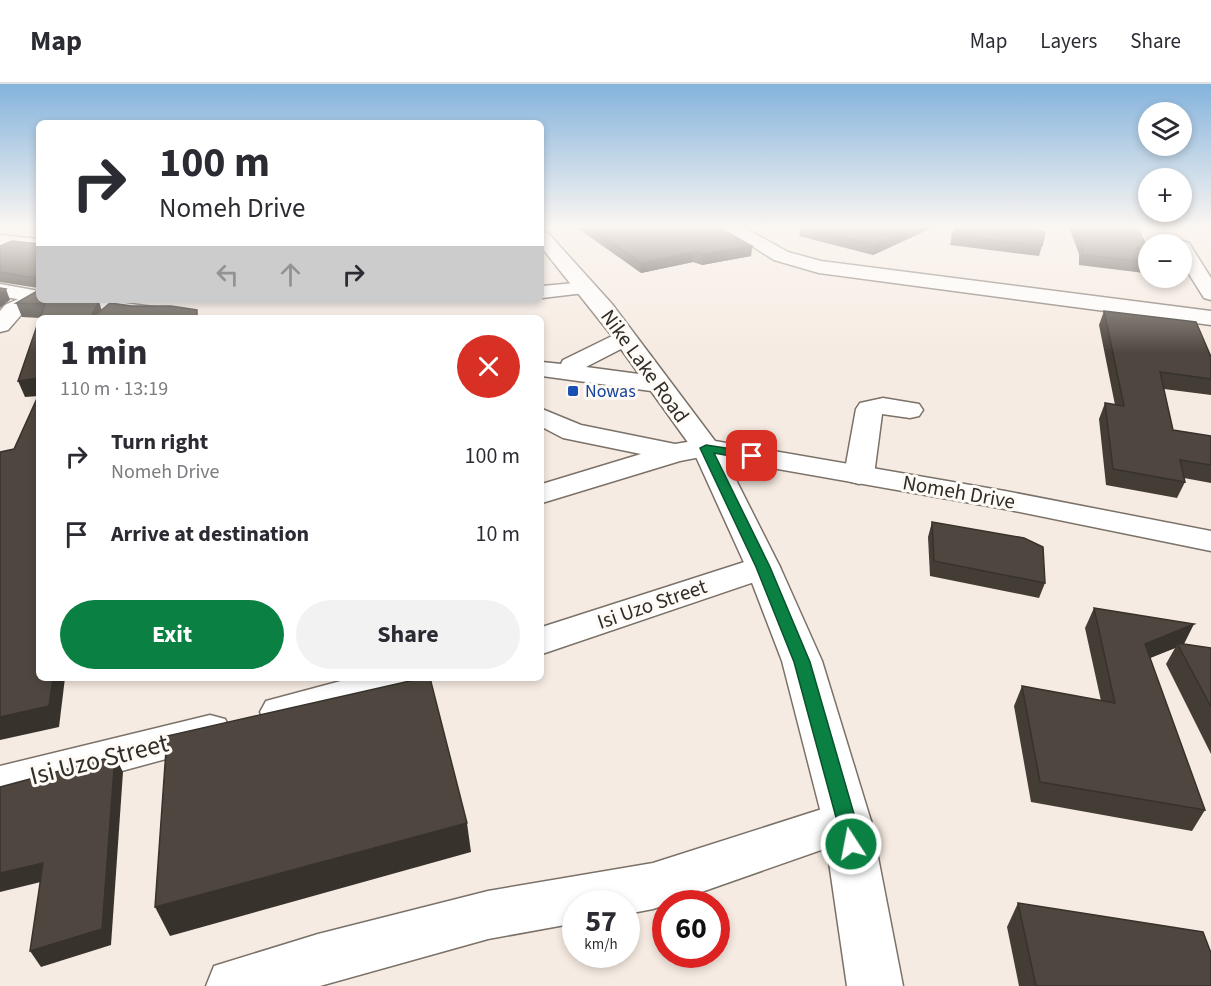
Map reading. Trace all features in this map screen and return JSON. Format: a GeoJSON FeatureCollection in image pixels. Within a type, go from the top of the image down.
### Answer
{"type":"FeatureCollection","features":[{"type":"Feature","properties":{"kind":"main road","name":"Nike Lake Road"},"geometry":{"type":"LineString","coordinates":[[570,269],[654,377],[763,567],[802,662],[847,821],[875,986]]}},
{"type":"Feature","properties":{"kind":"main road"},"geometry":{"type":"LineString","coordinates":[[835,269],[1211,318]]}},
{"type":"Feature","properties":{"kind":"main road"},"geometry":{"type":"LineString","coordinates":[[1196,269],[1211,294]]}},
{"type":"Feature","properties":{"kind":"main road"},"geometry":{"type":"LineString","coordinates":[[544,292],[586,288]]}},
{"type":"Feature","properties":{"kind":"main road"},"geometry":{"type":"LineString","coordinates":[[0,290],[36,297]]}},
{"type":"Feature","properties":{"kind":"main road"},"geometry":{"type":"LineString","coordinates":[[0,325],[13,310],[36,298]]}},
{"type":"Feature","properties":{"kind":"main road"},"geometry":{"type":"LineString","coordinates":[[79,303],[161,315]]}},
{"type":"Feature","properties":{"kind":"main road"},"geometry":{"type":"LineString","coordinates":[[583,371],[625,339]]}},
{"type":"Feature","properties":{"kind":"main road"},"geometry":{"type":"LineString","coordinates":[[544,363],[583,371],[645,407],[690,443]]}},
{"type":"Feature","properties":{"kind":"main road"},"geometry":{"type":"LineString","coordinates":[[544,369],[654,377]]}},
{"type":"Feature","properties":{"kind":"main road"},"geometry":{"type":"LineString","coordinates":[[860,475],[869,410],[883,406],[910,410]]}},
{"type":"Feature","properties":{"kind":"main road"},"geometry":{"type":"LineString","coordinates":[[544,418],[573,432],[690,443]]}},
{"type":"Feature","properties":{"kind":"main road"},"geometry":{"type":"LineString","coordinates":[[544,493],[690,443]]}},
{"type":"Feature","properties":{"kind":"main road","name":"Nomeh Drive"},"geometry":{"type":"LineString","coordinates":[[690,443],[1211,541]]}},
{"type":"Feature","properties":{"kind":"main road","name":"Isi Uzo Street"},"geometry":{"type":"LineString","coordinates":[[544,640],[763,567]]}},
{"type":"Feature","properties":{"kind":"main road","name":"Isi Uzo Street"},"geometry":{"type":"LineString","coordinates":[[0,785],[395,681]]}},
{"type":"Feature","properties":{"kind":"main road"},"geometry":{"type":"LineString","coordinates":[[234,986],[318,960],[488,915],[653,886],[847,821]]}},
{"type":"Feature","properties":{"kind":"building"},"geometry":{"type":"Polygon","coordinates":[[[0,269],[36,269],[36,282],[35,278],[0,272],[0,269]]]}},
{"type":"Feature","properties":{"kind":"building"},"geometry":{"type":"Polygon","coordinates":[[[36,292],[36,303],[98,303],[92,315],[41,315],[45,304],[16,303],[36,292]]]}},
{"type":"Feature","properties":{"kind":"building"},"geometry":{"type":"Polygon","coordinates":[[[110,303],[132,306],[171,306],[197,310],[197,315],[96,315],[110,303]]]}},
{"type":"Feature","properties":{"kind":"building"},"geometry":{"type":"Polygon","coordinates":[[[1104,311],[1196,322],[1211,357],[1211,379],[1160,372],[1173,430],[1211,436],[1211,465],[1180,460],[1185,482],[1113,469],[1105,403],[1124,406],[1104,311]]]}},
{"type":"Feature","properties":{"kind":"building"},"geometry":{"type":"Polygon","coordinates":[[[36,329],[36,378],[18,381],[36,329]]]}},
{"type":"Feature","properties":{"kind":"building"},"geometry":{"type":"Polygon","coordinates":[[[36,401],[36,681],[53,681],[49,706],[0,717],[0,452],[14,449],[36,401]]]}},
{"type":"Feature","properties":{"kind":"building"},"geometry":{"type":"Polygon","coordinates":[[[932,522],[1024,538],[1043,547],[1045,583],[934,561],[932,522]]]}},
{"type":"Feature","properties":{"kind":"building"},"geometry":{"type":"Polygon","coordinates":[[[1094,608],[1194,624],[1145,644],[1205,810],[1040,782],[1022,686],[1115,703],[1094,608]]]}},
{"type":"Feature","properties":{"kind":"building"},"geometry":{"type":"Polygon","coordinates":[[[1177,643],[1211,648],[1211,707],[1177,643]]]}},
{"type":"Feature","properties":{"kind":"building"},"geometry":{"type":"Polygon","coordinates":[[[410,681],[431,681],[467,823],[155,907],[167,736],[410,681]]]}},
{"type":"Feature","properties":{"kind":"building"},"geometry":{"type":"Polygon","coordinates":[[[115,756],[102,929],[30,951],[43,863],[0,873],[0,787],[115,756]]]}},
{"type":"Feature","properties":{"kind":"building"},"geometry":{"type":"Polygon","coordinates":[[[1018,903],[1203,932],[1211,953],[1211,986],[1036,986],[1018,903]]]}},
{"type":"Feature","properties":{"kind":"place","name":"Nowas"},"geometry":{"type":"Point","coordinates":[573,391]}},
{"type":"Feature","properties":{"kind":"route"},"geometry":{"type":"LineString","coordinates":[[752,456],[706,448],[763,567],[802,662],[847,821],[851,844]]}}]}
